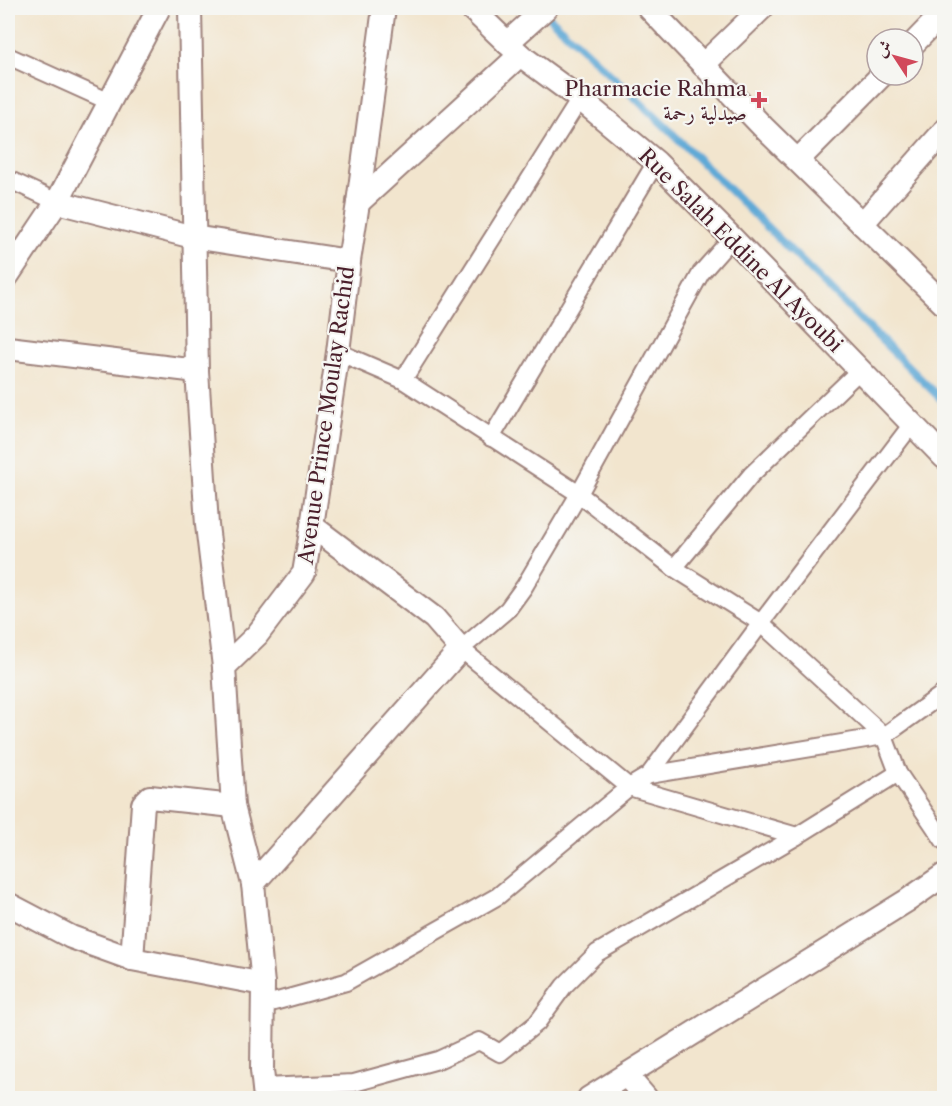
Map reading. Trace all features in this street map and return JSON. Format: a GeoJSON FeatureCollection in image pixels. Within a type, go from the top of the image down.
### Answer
{"type":"FeatureCollection","features":[{"type":"Feature","properties":{"kind":"street"},"geometry":{"type":"LineString","coordinates":[[8,275],[57,202],[159,8]]}},
{"type":"Feature","properties":{"kind":"street"},"geometry":{"type":"LineString","coordinates":[[190,8],[197,371],[207,525],[224,667],[233,806],[253,884],[263,995],[262,1070],[265,1092],[354,1083],[438,1060],[479,1041],[500,1053],[537,1023],[564,986],[597,953],[797,837],[898,773]]}},
{"type":"Feature","properties":{"kind":"street","name":"Avenue Prince Moulay Rachid"},"geometry":{"type":"LineString","coordinates":[[224,667],[257,635],[304,573],[338,352],[384,8]]}},
{"type":"Feature","properties":{"kind":"street","name":"Rue Salah Eddine Al Ayoubi"},"geometry":{"type":"LineString","coordinates":[[471,8],[513,49],[657,162],[945,457]]}},
{"type":"Feature","properties":{"kind":"street"},"geometry":{"type":"LineString","coordinates":[[649,8],[703,65],[945,304]]}},
{"type":"Feature","properties":{"kind":"street"},"geometry":{"type":"LineString","coordinates":[[703,65],[762,8]]}},
{"type":"Feature","properties":{"kind":"street"},"geometry":{"type":"LineString","coordinates":[[925,32],[945,12]]}},
{"type":"Feature","properties":{"kind":"street"},"geometry":{"type":"LineString","coordinates":[[358,203],[513,49],[539,14]]}},
{"type":"Feature","properties":{"kind":"street"},"geometry":{"type":"LineString","coordinates":[[8,56],[110,102]]}},
{"type":"Feature","properties":{"kind":"street"},"geometry":{"type":"LineString","coordinates":[[798,160],[870,87]]}},
{"type":"Feature","properties":{"kind":"street"},"geometry":{"type":"LineString","coordinates":[[403,380],[579,99]]}},
{"type":"Feature","properties":{"kind":"street"},"geometry":{"type":"LineString","coordinates":[[862,224],[945,131]]}},
{"type":"Feature","properties":{"kind":"street"},"geometry":{"type":"LineString","coordinates":[[491,438],[657,162]]}},
{"type":"Feature","properties":{"kind":"street"},"geometry":{"type":"LineString","coordinates":[[8,179],[57,202],[193,237],[349,261]]}},
{"type":"Feature","properties":{"kind":"street"},"geometry":{"type":"LineString","coordinates":[[253,884],[461,649],[508,609],[579,494],[700,273],[732,238]]}},
{"type":"Feature","properties":{"kind":"street"},"geometry":{"type":"LineString","coordinates":[[8,348],[197,371]]}},
{"type":"Feature","properties":{"kind":"street"},"geometry":{"type":"LineString","coordinates":[[338,352],[403,380],[579,494],[674,568],[761,623],[884,736],[898,773],[945,841]]}},
{"type":"Feature","properties":{"kind":"street"},"geometry":{"type":"LineString","coordinates":[[674,568],[751,475],[860,370]]}},
{"type":"Feature","properties":{"kind":"street"},"geometry":{"type":"LineString","coordinates":[[649,775],[912,424]]}},
{"type":"Feature","properties":{"kind":"street"},"geometry":{"type":"LineString","coordinates":[[312,526],[434,618],[461,649],[629,787],[797,837]]}},
{"type":"Feature","properties":{"kind":"street"},"geometry":{"type":"LineString","coordinates":[[8,904],[70,937],[132,959],[263,995],[346,982],[498,896],[629,787],[649,775],[884,736],[945,693]]}},
{"type":"Feature","properties":{"kind":"street"},"geometry":{"type":"LineString","coordinates":[[132,959],[143,804],[150,797],[233,806]]}},
{"type":"Feature","properties":{"kind":"street"},"geometry":{"type":"LineString","coordinates":[[589,1098],[898,907],[945,875]]}},
{"type":"Feature","properties":{"kind":"street"},"geometry":{"type":"LineString","coordinates":[[626,1075],[645,1098]]}},
{"type":"Feature","properties":{"kind":"waterway"},"geometry":{"type":"LineString","coordinates":[[545,13],[666,127],[944,402]]}},
{"type":"Feature","properties":{"kind":"place","name":"Pharmacie Rahma صيدلية رحمة"},"geometry":{"type":"Point","coordinates":[759,100]}}]}
